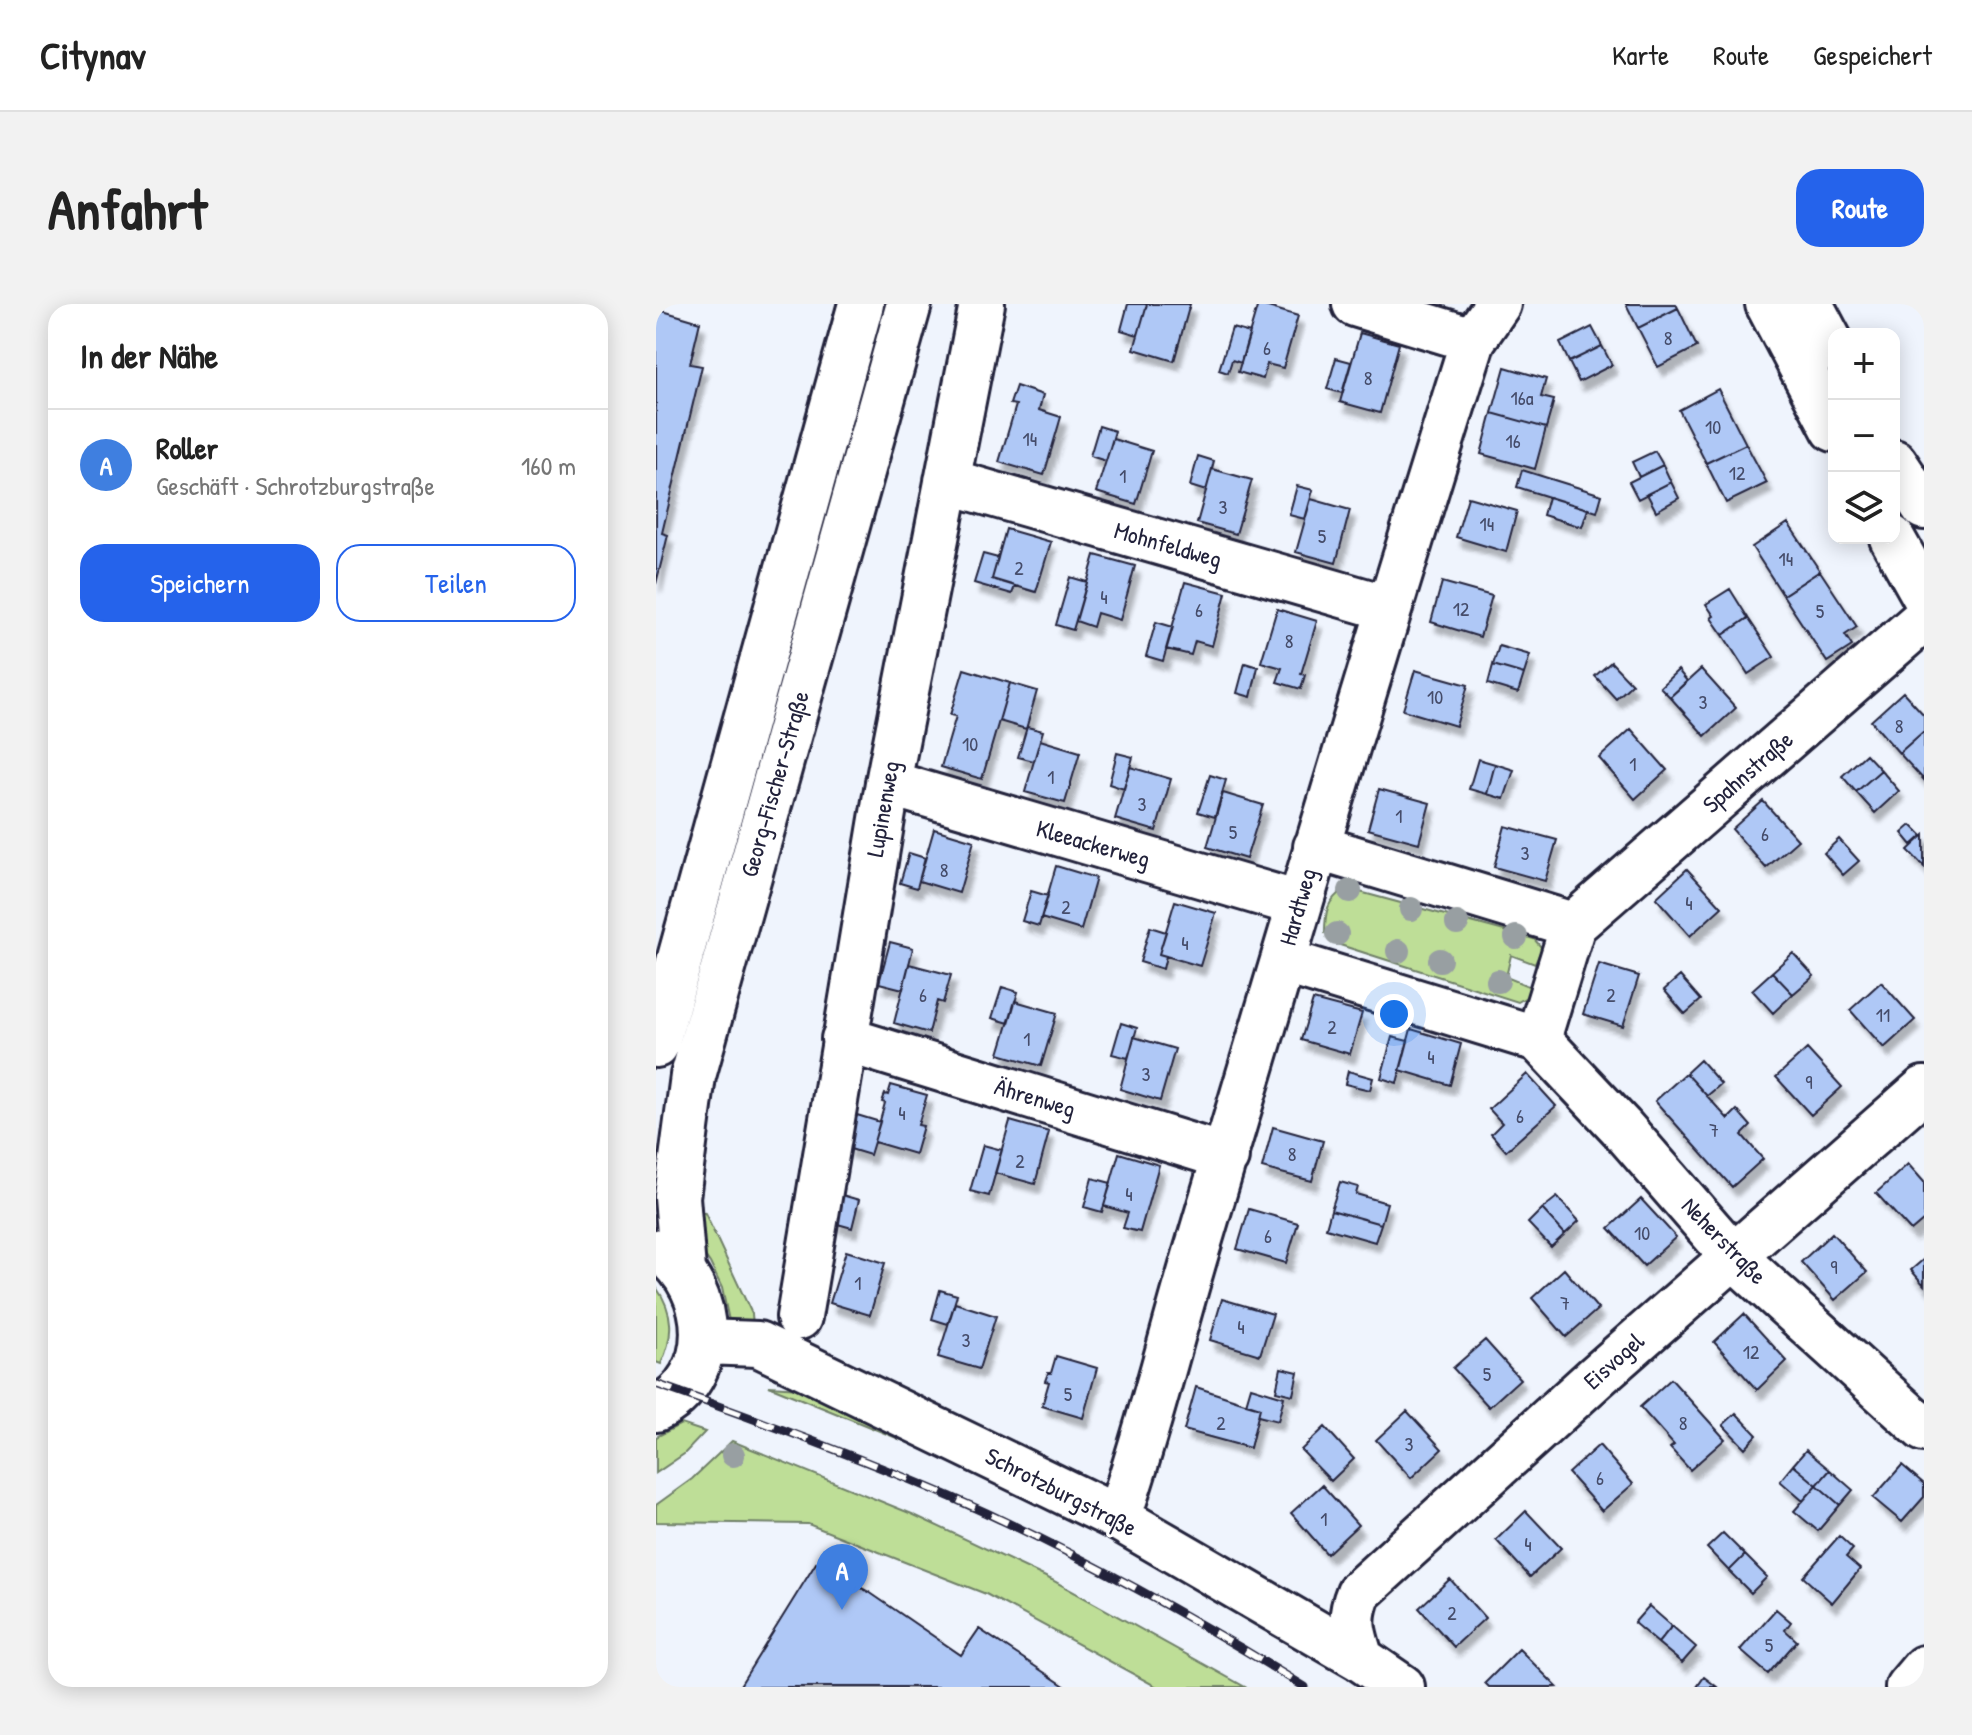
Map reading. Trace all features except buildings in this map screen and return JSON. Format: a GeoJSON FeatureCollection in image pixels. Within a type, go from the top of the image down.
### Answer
{"type":"FeatureCollection","features":[{"type":"Feature","properties":{"kind":"street","name":"Georg-Fischer-Straße"},"geometry":{"type":"LineString","coordinates":[[656,1045],[861,304]]}},
{"type":"Feature","properties":{"kind":"street","name":"Georg-Fischer-Straße"},"geometry":{"type":"LineString","coordinates":[[656,1409],[673,1398],[690,1378],[703,1342],[703,1319],[696,1292],[670,1259],[693,1076],[909,304]]}},
{"type":"Feature","properties":{"kind":"street","name":"Lupinenweg"},"geometry":{"type":"LineString","coordinates":[[799,1317],[888,783],[982,304]]}},
{"type":"Feature","properties":{"kind":"street"},"geometry":{"type":"LineString","coordinates":[[1355,304],[1473,340]]}},
{"type":"Feature","properties":{"kind":"street","name":"Hardtweg"},"geometry":{"type":"LineString","coordinates":[[1118,1518],[1388,608],[1473,340],[1498,304]]}},
{"type":"Feature","properties":{"kind":"street"},"geometry":{"type":"LineString","coordinates":[[1768,304],[1828,418]]}},
{"type":"Feature","properties":{"kind":"street"},"geometry":{"type":"LineString","coordinates":[[1810,304],[1828,338]]}},
{"type":"Feature","properties":{"kind":"street"},"geometry":{"type":"LineString","coordinates":[[1900,471],[1924,507]]}},
{"type":"Feature","properties":{"kind":"street","name":"Mohnfeldweg"},"geometry":{"type":"LineString","coordinates":[[947,481],[1388,608]]}},
{"type":"Feature","properties":{"kind":"street"},"geometry":{"type":"LineString","coordinates":[[1895,544],[1924,595]]}},
{"type":"Feature","properties":{"kind":"street","name":"Spahnstraße"},"geometry":{"type":"LineString","coordinates":[[1573,925],[1924,619]]}},
{"type":"Feature","properties":{"kind":"street","name":"Kleeackerweg"},"geometry":{"type":"LineString","coordinates":[[888,783],[1299,904]]}},
{"type":"Feature","properties":{"kind":"street"},"geometry":{"type":"LineString","coordinates":[[1316,847],[1573,925],[1538,1039]]}},
{"type":"Feature","properties":{"kind":"street","name":"Neherstraße"},"geometry":{"type":"LineString","coordinates":[[1283,961],[1538,1039],[1621,1127],[1733,1256],[1924,1429]]}},
{"type":"Feature","properties":{"kind":"street","name":"Ährenweg"},"geometry":{"type":"LineString","coordinates":[[844,1039],[1226,1157]]}},
{"type":"Feature","properties":{"kind":"street","name":"Eisvogel"},"geometry":{"type":"LineString","coordinates":[[1361,1659],[1351,1630],[1351,1611],[1359,1592],[1924,1089]]}},
{"type":"Feature","properties":{"kind":"street","name":"Schrotzburgstraße"},"geometry":{"type":"LineString","coordinates":[[703,1342],[758,1344],[1118,1518],[1361,1659],[1402,1687]]}},
{"type":"Feature","properties":{"kind":"street"},"geometry":{"type":"LineString","coordinates":[[1908,1687],[1924,1668]]}},
{"type":"Feature","properties":{"kind":"green space"},"geometry":{"type":"Polygon","coordinates":[[[1345,888],[1534,939],[1542,948],[1535,964],[1511,955],[1506,977],[1533,988],[1528,996],[1518,1002],[1337,944],[1325,933],[1326,919],[1334,897],[1345,888]]]}},
{"type":"Feature","properties":{"kind":"green space"},"geometry":{"type":"Polygon","coordinates":[[[696,1210],[705,1213],[752,1314],[753,1325],[729,1321],[722,1288],[695,1241],[696,1210]]]}},
{"type":"Feature","properties":{"kind":"green space"},"geometry":{"type":"Polygon","coordinates":[[[656,1287],[666,1306],[670,1324],[668,1344],[661,1364],[656,1362],[656,1287]]]}},
{"type":"Feature","properties":{"kind":"green space"},"geometry":{"type":"Polygon","coordinates":[[[769,1386],[801,1388],[1052,1509],[914,1445],[769,1386]]]}},
{"type":"Feature","properties":{"kind":"green space"},"geometry":{"type":"Polygon","coordinates":[[[681,1424],[705,1432],[684,1454],[656,1473],[656,1437],[681,1424]]]}},
{"type":"Feature","properties":{"kind":"green space"},"geometry":{"type":"Polygon","coordinates":[[[732,1441],[912,1514],[1052,1580],[1245,1687],[1157,1687],[986,1594],[808,1524],[656,1522],[656,1505],[692,1479],[732,1441]]]}},
{"type":"Feature","properties":{"kind":"railway"},"geometry":{"type":"LineString","coordinates":[[656,1384],[841,1452],[997,1518],[1132,1586],[1305,1687]]}},
{"type":"Feature","properties":{"kind":"place","name":"Roller"},"geometry":{"type":"Point","coordinates":[842,1610]}}]}
